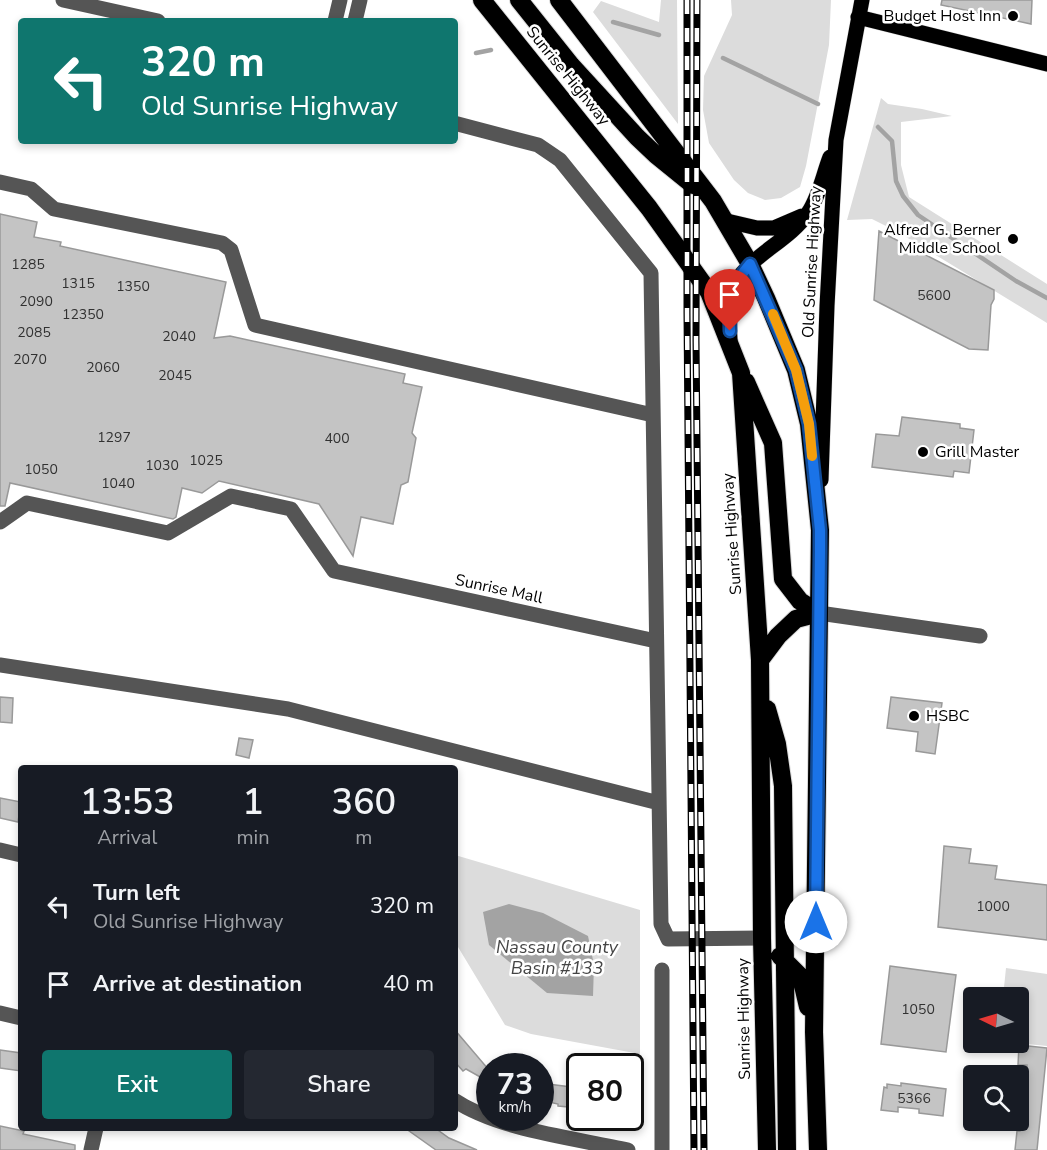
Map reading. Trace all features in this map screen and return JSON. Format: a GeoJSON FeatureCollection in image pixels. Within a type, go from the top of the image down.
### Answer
{"type":"FeatureCollection","features":[{"type":"Feature","properties":{"kind":"highway","name":"Sunrise Highway"},"geometry":{"type":"LineString","coordinates":[[482,0],[649,208],[709,292],[741,373],[760,660],[762,938],[767,1150]]}},
{"type":"Feature","properties":{"kind":"highway"},"geometry":{"type":"LineString","coordinates":[[519,0],[572,65],[637,137],[713,201]]}},
{"type":"Feature","properties":{"kind":"highway"},"geometry":{"type":"LineString","coordinates":[[560,0],[727,221],[750,264],[796,370],[809,424],[820,530],[814,1032],[818,1150]]}},
{"type":"Feature","properties":{"kind":"highway"},"geometry":{"type":"LineString","coordinates":[[741,373],[773,443],[783,579],[800,601],[819,613]]}},
{"type":"Feature","properties":{"kind":"highway"},"geometry":{"type":"LineString","coordinates":[[760,660],[778,636],[796,619],[819,613]]}},
{"type":"Feature","properties":{"kind":"highway"},"geometry":{"type":"LineString","coordinates":[[760,688],[777,744],[783,786],[787,1150]]}},
{"type":"Feature","properties":{"kind":"highway"},"geometry":{"type":"LineString","coordinates":[[762,938],[801,977],[814,1032]]}},
{"type":"Feature","properties":{"kind":"main road","name":"Old Sunrise Highway"},"geometry":{"type":"LineString","coordinates":[[820,530],[827,306],[836,140],[862,0]]}},
{"type":"Feature","properties":{"kind":"main road"},"geometry":{"type":"LineString","coordinates":[[858,16],[1047,64]]}},
{"type":"Feature","properties":{"kind":"main road","name":"Old Sunrise Highway"},"geometry":{"type":"LineString","coordinates":[[730,346],[729,316],[732,293],[738,277],[750,264],[784,239],[808,213],[836,140]]}},
{"type":"Feature","properties":{"kind":"main road"},"geometry":{"type":"LineString","coordinates":[[727,221],[757,228],[774,228],[808,213]]}},
{"type":"Feature","properties":{"kind":"street"},"geometry":{"type":"LineString","coordinates":[[63,0],[144,18]]}},
{"type":"Feature","properties":{"kind":"street"},"geometry":{"type":"LineString","coordinates":[[336,18],[340,0]]}},
{"type":"Feature","properties":{"kind":"street"},"geometry":{"type":"LineString","coordinates":[[357,18],[360,0]]}},
{"type":"Feature","properties":{"kind":"street"},"geometry":{"type":"LineString","coordinates":[[458,124],[538,145],[560,160],[651,273],[661,924],[668,939],[762,938]]}},
{"type":"Feature","properties":{"kind":"street"},"geometry":{"type":"LineString","coordinates":[[0,182],[32,189],[54,209],[222,243],[231,250],[255,325],[653,415]]}},
{"type":"Feature","properties":{"kind":"street","name":"Sunrise Mall"},"geometry":{"type":"LineString","coordinates":[[0,522],[27,503],[168,533],[231,496],[291,509],[334,571],[656,641]]}},
{"type":"Feature","properties":{"kind":"street"},"geometry":{"type":"LineString","coordinates":[[819,613],[981,636]]}},
{"type":"Feature","properties":{"kind":"street"},"geometry":{"type":"LineString","coordinates":[[0,665],[288,709],[659,803]]}},
{"type":"Feature","properties":{"kind":"street"},"geometry":{"type":"LineString","coordinates":[[0,850],[18,854]]}},
{"type":"Feature","properties":{"kind":"street"},"geometry":{"type":"LineString","coordinates":[[662,970],[662,1150]]}},
{"type":"Feature","properties":{"kind":"street"},"geometry":{"type":"LineString","coordinates":[[0,1013],[18,1017]]}},
{"type":"Feature","properties":{"kind":"street"},"geometry":{"type":"LineString","coordinates":[[458,1103],[471,1111],[506,1124],[628,1150]]}},
{"type":"Feature","properties":{"kind":"street"},"geometry":{"type":"LineString","coordinates":[[92,1150],[95,1131]]}},
{"type":"Feature","properties":{"kind":"shaded area"},"geometry":{"type":"Polygon","coordinates":[[[661,0],[677,0],[678,124],[593,12],[601,1],[659,22],[661,0]]]}},
{"type":"Feature","properties":{"kind":"shaded area"},"geometry":{"type":"Polygon","coordinates":[[[731,0],[831,0],[829,45],[806,166],[800,187],[781,198],[765,200],[748,193],[734,180],[709,143],[703,110],[704,76],[732,15],[731,0]]]}},
{"type":"Feature","properties":{"kind":"shaded area"},"geometry":{"type":"Polygon","coordinates":[[[881,98],[888,104],[952,116],[901,122],[901,165],[909,197],[1047,284],[1047,323],[898,232],[872,219],[847,220],[881,98]]]}},
{"type":"Feature","properties":{"kind":"shaded area","name":"Nassau County Basin #133"},"geometry":{"type":"Polygon","coordinates":[[[458,856],[640,910],[640,1053],[531,1034],[505,1025],[458,947],[458,856]]]}},
{"type":"Feature","properties":{"kind":"shaded area"},"geometry":{"type":"Polygon","coordinates":[[[1006,968],[1047,974],[1047,1046],[1029,1044],[1029,987],[1004,987],[1006,968]]]}},
{"type":"Feature","properties":{"kind":"water","name":"Nassau County Basin #133"},"geometry":{"type":"Polygon","coordinates":[[[509,904],[543,913],[588,936],[594,965],[593,996],[547,993],[489,945],[483,912],[509,904]]]}},
{"type":"Feature","properties":{"kind":"building","name":"Budget Host Inn"},"geometry":{"type":"Polygon","coordinates":[[[942,0],[1032,0],[1031,24],[941,5],[942,0]]]}},
{"type":"Feature","properties":{"kind":"building"},"geometry":{"type":"Polygon","coordinates":[[[0,214],[37,222],[34,237],[61,242],[60,246],[226,282],[214,338],[230,336],[405,374],[403,383],[422,387],[412,433],[416,438],[408,482],[401,485],[393,524],[361,517],[353,556],[319,504],[219,481],[202,493],[182,488],[176,517],[173,519],[10,483],[5,506],[0,506],[0,214]]]}},
{"type":"Feature","properties":{"kind":"building"},"geometry":{"type":"Polygon","coordinates":[[[879,231],[994,290],[988,350],[969,349],[874,300],[879,231]]]}},
{"type":"Feature","properties":{"kind":"building","name":"Grill Master"},"geometry":{"type":"Polygon","coordinates":[[[902,417],[960,424],[960,428],[974,430],[969,473],[954,471],[953,477],[872,467],[876,434],[899,436],[902,417]]]}},
{"type":"Feature","properties":{"kind":"building"},"geometry":{"type":"Polygon","coordinates":[[[0,697],[13,698],[12,723],[0,722],[0,697]]]}},
{"type":"Feature","properties":{"kind":"building","name":"HSBC"},"geometry":{"type":"Polygon","coordinates":[[[891,697],[942,703],[935,754],[916,751],[918,732],[887,728],[891,697]]]}},
{"type":"Feature","properties":{"kind":"building"},"geometry":{"type":"Polygon","coordinates":[[[239,738],[253,740],[249,758],[236,755],[239,738]]]}},
{"type":"Feature","properties":{"kind":"building"},"geometry":{"type":"Polygon","coordinates":[[[0,798],[18,801],[18,822],[0,818],[0,798]]]}},
{"type":"Feature","properties":{"kind":"building"},"geometry":{"type":"Polygon","coordinates":[[[944,846],[971,849],[969,863],[997,866],[995,879],[1047,885],[1047,940],[938,927],[944,846]]]}},
{"type":"Feature","properties":{"kind":"building"},"geometry":{"type":"Polygon","coordinates":[[[890,966],[956,975],[946,1052],[881,1044],[890,966]]]}},
{"type":"Feature","properties":{"kind":"building"},"geometry":{"type":"Polygon","coordinates":[[[458,1034],[476,1055],[476,1075],[466,1069],[463,1071],[458,1065],[458,1034]]]}},
{"type":"Feature","properties":{"kind":"building"},"geometry":{"type":"Polygon","coordinates":[[[1029,1046],[1047,1048],[1037,1150],[1015,1150],[1017,1131],[1029,1131],[1029,1065],[1018,1065],[1019,1053],[1029,1053],[1029,1046]]]}},
{"type":"Feature","properties":{"kind":"building"},"geometry":{"type":"Polygon","coordinates":[[[0,1050],[18,1053],[18,1071],[0,1068],[0,1050]]]}},
{"type":"Feature","properties":{"kind":"building"},"geometry":{"type":"Polygon","coordinates":[[[901,1083],[946,1089],[943,1116],[919,1113],[919,1109],[898,1107],[898,1112],[881,1110],[884,1087],[887,1088],[887,1084],[901,1086],[901,1083]]]}},
{"type":"Feature","properties":{"kind":"building"},"geometry":{"type":"Polygon","coordinates":[[[554,1085],[566,1086],[566,1107],[558,1106],[554,1103],[554,1085]]]}},
{"type":"Feature","properties":{"kind":"building"},"geometry":{"type":"Polygon","coordinates":[[[0,1126],[24,1131],[23,1134],[75,1145],[75,1150],[0,1150],[0,1126]]]}},
{"type":"Feature","properties":{"kind":"building"},"geometry":{"type":"Polygon","coordinates":[[[409,1131],[439,1131],[449,1138],[477,1150],[436,1150],[409,1131]]]}},
{"type":"Feature","properties":{"kind":"waterway"},"geometry":{"type":"LineString","coordinates":[[613,22],[659,35]]}},
{"type":"Feature","properties":{"kind":"waterway"},"geometry":{"type":"LineString","coordinates":[[476,53],[491,50]]}},
{"type":"Feature","properties":{"kind":"waterway"},"geometry":{"type":"LineString","coordinates":[[723,58],[818,104]]}},
{"type":"Feature","properties":{"kind":"waterway"},"geometry":{"type":"LineString","coordinates":[[878,127],[892,141],[896,181],[903,196],[918,215],[1016,281],[1047,298]]}},
{"type":"Feature","properties":{"kind":"railway"},"geometry":{"type":"LineString","coordinates":[[687,0],[687,313],[694,1150]]}},
{"type":"Feature","properties":{"kind":"railway"},"geometry":{"type":"LineString","coordinates":[[697,0],[696,340],[704,1150]]}},
{"type":"Feature","properties":{"kind":"slow traffic"},"geometry":{"type":"LineString","coordinates":[[773,314],[796,370],[809,424],[812,456]]}},
{"type":"Feature","properties":{"kind":"place","name":"Budget Host Inn"},"geometry":{"type":"Point","coordinates":[1013,16]}},
{"type":"Feature","properties":{"kind":"place","name":"Alfred G. Berner Middle School"},"geometry":{"type":"Point","coordinates":[1013,239]}},
{"type":"Feature","properties":{"kind":"place","name":"Grill Master"},"geometry":{"type":"Point","coordinates":[923,452]}},
{"type":"Feature","properties":{"kind":"place","name":"HSBC"},"geometry":{"type":"Point","coordinates":[914,716]}},
{"type":"Feature","properties":{"kind":"route"},"geometry":{"type":"LineString","coordinates":[[730,331],[732,293],[738,277],[750,264],[796,370],[809,424],[818,509],[820,551],[816,922]]}}]}
